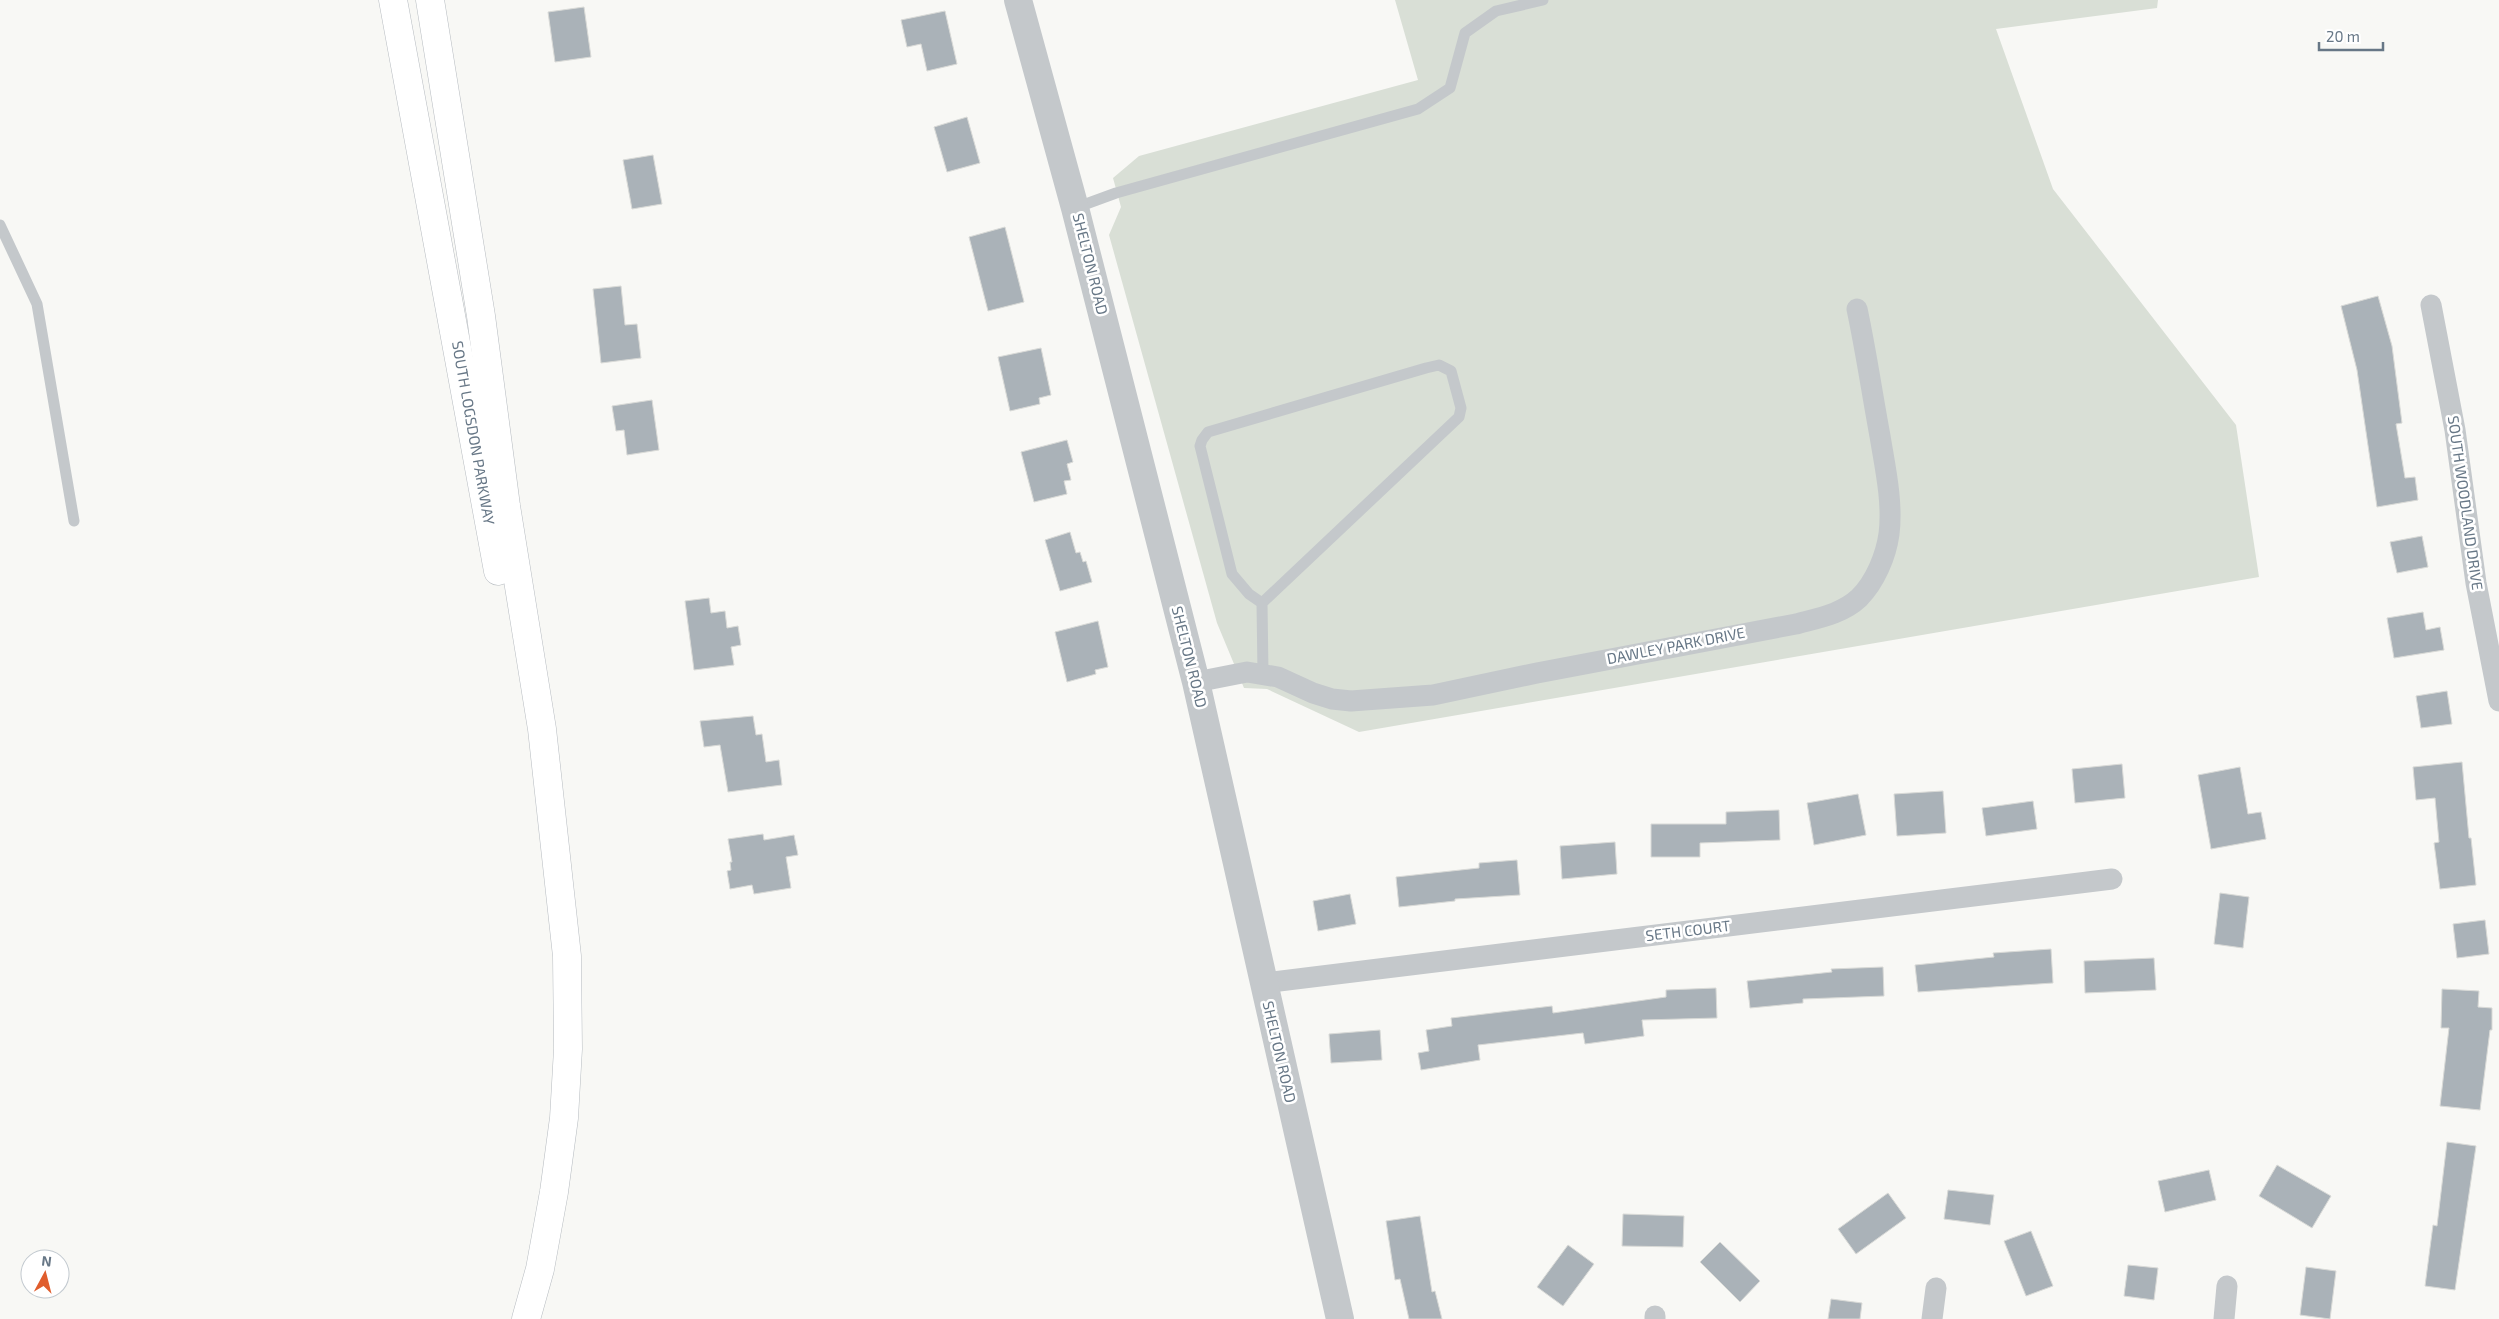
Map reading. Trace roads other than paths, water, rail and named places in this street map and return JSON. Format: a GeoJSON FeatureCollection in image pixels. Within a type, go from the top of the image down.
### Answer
{"type":"FeatureCollection","features":[{"type":"Feature","properties":{"kind":"main road","name":"SOUTH LOGSDON PARKWAY"},"geometry":{"type":"LineString","coordinates":[[392,0],[459,354],[526,732],[557,864]]}},
{"type":"Feature","properties":{"kind":"main road","name":"SOUTH LOGSDON PARKWAY"},"geometry":{"type":"LineString","coordinates":[[430,0],[480,316],[506,506],[542,729],[563,911],[568,993],[564,1118],[554,1192],[540,1268],[526,1319]]}},
{"type":"Feature","properties":{"kind":"street","name":"SHELTON ROAD"},"geometry":{"type":"LineString","coordinates":[[1018,0],[1075,208],[1196,682],[1240,885],[1340,1319]]}},
{"type":"Feature","properties":{"kind":"street","name":"SOUTH WOODLAND DRIVE"},"geometry":{"type":"LineString","coordinates":[[2432,305],[2456,430],[2476,583],[2499,701]]}},
{"type":"Feature","properties":{"kind":"street","name":"DAWLEY PARK DRIVE"},"geometry":{"type":"LineString","coordinates":[[1196,682],[1232,674],[1263,673],[1332,699],[1367,700],[1433,695],[1537,673],[1796,624],[1830,615],[1845,608],[1858,599],[1869,587],[1877,572],[1889,535],[1890,514],[1882,450],[1857,308]]}},
{"type":"Feature","properties":{"kind":"street","name":"SETH COURT"},"geometry":{"type":"LineString","coordinates":[[1264,983],[2112,879]]}},
{"type":"Feature","properties":{"kind":"street"},"geometry":{"type":"LineString","coordinates":[[2224,1319],[2228,1286]]}},
{"type":"Feature","properties":{"kind":"street"},"geometry":{"type":"LineString","coordinates":[[1932,1319],[1936,1288]]}},
{"type":"Feature","properties":{"kind":"lane"},"geometry":{"type":"LineString","coordinates":[[1075,208],[1126,190],[1418,109],[1450,88],[1465,33],[1496,11],[1543,0]]}},
{"type":"Feature","properties":{"kind":"lane"},"geometry":{"type":"LineString","coordinates":[[0,225],[37,304],[74,521]]}},
{"type":"Feature","properties":{"kind":"lane"},"geometry":{"type":"LineString","coordinates":[[1262,603],[1249,594],[1232,574],[1200,446],[1208,432],[1426,368],[1439,365],[1451,371],[1461,408],[1459,417],[1262,603],[1263,673]]}}]}
